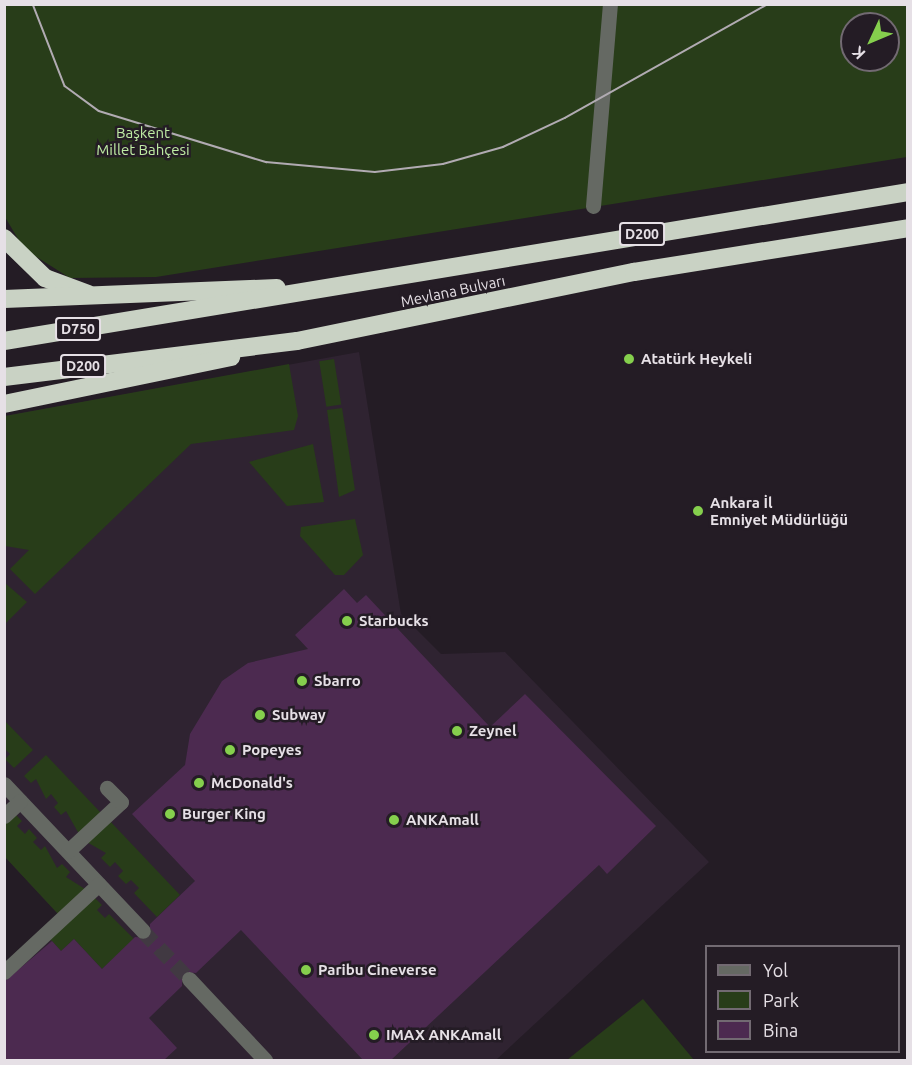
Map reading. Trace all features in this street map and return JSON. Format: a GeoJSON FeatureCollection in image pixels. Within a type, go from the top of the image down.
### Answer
{"type":"FeatureCollection","features":[{"type":"Feature","properties":{"kind":"highway","name":"Mevlana Bulvarı"},"geometry":{"type":"LineString","coordinates":[[4,341],[378,283],[542,250],[908,192]]}},
{"type":"Feature","properties":{"kind":"highway","name":"Mevlana Bulvarı"},"geometry":{"type":"LineString","coordinates":[[4,377],[161,354],[297,340],[634,272],[908,228]]}},
{"type":"Feature","properties":{"kind":"highway"},"geometry":{"type":"LineString","coordinates":[[872,234],[908,240]]}},
{"type":"Feature","properties":{"kind":"highway"},"geometry":{"type":"LineString","coordinates":[[4,238],[45,278],[98,297],[378,283]]}},
{"type":"Feature","properties":{"kind":"highway","name":"D750"},"geometry":{"type":"LineString","coordinates":[[4,299],[98,297]]}},
{"type":"Feature","properties":{"kind":"highway"},"geometry":{"type":"LineString","coordinates":[[4,404],[297,340]]}},
{"type":"Feature","properties":{"kind":"street"},"geometry":{"type":"LineString","coordinates":[[593,206],[610,4]]}},
{"type":"Feature","properties":{"kind":"street"},"geometry":{"type":"LineString","coordinates":[[4,784],[143,930]]}},
{"type":"Feature","properties":{"kind":"street"},"geometry":{"type":"LineString","coordinates":[[68,852],[121,802],[107,788]]}},
{"type":"Feature","properties":{"kind":"street"},"geometry":{"type":"LineString","coordinates":[[4,816],[20,801]]}},
{"type":"Feature","properties":{"kind":"street"},"geometry":{"type":"LineString","coordinates":[[4,972],[99,884]]}},
{"type":"Feature","properties":{"kind":"street"},"geometry":{"type":"LineString","coordinates":[[189,979],[265,1060]]}},
{"type":"Feature","properties":{"kind":"shaded area"},"geometry":{"type":"Polygon","coordinates":[[[359,352],[401,614],[441,654],[505,652],[709,862],[496,1060],[5,1060],[5,964],[58,914],[5,857],[5,416],[359,352]]]}},
{"type":"Feature","properties":{"kind":"green space","name":"Başkent Millet Bahçesi"},"geometry":{"type":"Polygon","coordinates":[[[4,5],[907,5],[907,157],[156,277],[70,278],[24,249],[5,217],[4,5]]]}},
{"type":"Feature","properties":{"kind":"green space"},"geometry":{"type":"Polygon","coordinates":[[[334,359],[341,404],[326,407],[319,361],[334,359]]]}},
{"type":"Feature","properties":{"kind":"green space"},"geometry":{"type":"Polygon","coordinates":[[[289,364],[298,416],[294,430],[191,444],[35,594],[10,569],[29,550],[5,546],[5,416],[289,364]]]}},
{"type":"Feature","properties":{"kind":"green space"},"geometry":{"type":"Polygon","coordinates":[[[342,408],[355,490],[339,497],[327,410],[342,408]]]}},
{"type":"Feature","properties":{"kind":"green space"},"geometry":{"type":"Polygon","coordinates":[[[313,444],[324,502],[287,506],[249,462],[313,444]]]}},
{"type":"Feature","properties":{"kind":"green space"},"geometry":{"type":"Polygon","coordinates":[[[355,519],[363,555],[344,575],[335,575],[300,536],[301,527],[355,519]]]}},
{"type":"Feature","properties":{"kind":"green space"},"geometry":{"type":"Polygon","coordinates":[[[5,583],[27,602],[5,624],[5,583]]]}},
{"type":"Feature","properties":{"kind":"green space"},"geometry":{"type":"Polygon","coordinates":[[[4,720],[33,750],[14,768],[5,759],[10,754],[5,749],[4,720]]]}},
{"type":"Feature","properties":{"kind":"green space"},"geometry":{"type":"Polygon","coordinates":[[[46,755],[101,813],[79,834],[66,811],[61,815],[54,807],[58,803],[51,794],[46,799],[36,779],[31,783],[24,776],[46,755]]]}},
{"type":"Feature","properties":{"kind":"green space"},"geometry":{"type":"Polygon","coordinates":[[[13,812],[22,821],[17,826],[25,834],[29,829],[37,838],[33,842],[41,850],[45,846],[57,868],[62,864],[70,872],[66,877],[85,889],[58,914],[5,857],[5,821],[13,812]]]}},
{"type":"Feature","properties":{"kind":"green space"},"geometry":{"type":"Polygon","coordinates":[[[108,819],[180,895],[157,917],[134,893],[139,888],[131,880],[126,884],[118,876],[123,871],[115,862],[110,867],[101,858],[106,853],[85,841],[108,819]]]}},
{"type":"Feature","properties":{"kind":"green space"},"geometry":{"type":"Polygon","coordinates":[[[93,896],[102,905],[97,910],[105,918],[109,914],[134,939],[102,969],[74,939],[61,951],[49,938],[93,896]]]}},
{"type":"Feature","properties":{"kind":"green space"},"geometry":{"type":"Polygon","coordinates":[[[643,999],[694,1060],[567,1060],[643,999]]]}},
{"type":"Feature","properties":{"kind":"building","name":"ANKAmall"},"geometry":{"type":"Polygon","coordinates":[[[344,589],[357,603],[366,595],[490,727],[525,694],[656,826],[607,874],[599,865],[391,1060],[363,1060],[241,930],[196,973],[182,972],[182,986],[149,1018],[177,1048],[164,1060],[4,1060],[4,982],[52,941],[61,951],[74,939],[102,969],[135,937],[150,938],[150,924],[195,881],[132,814],[185,765],[190,734],[222,681],[248,663],[308,649],[295,635],[344,589]]]}},
{"type":"Feature","properties":{"kind":"tunnel"},"geometry":{"type":"LineString","coordinates":[[143,931],[189,979]]}},
{"type":"Feature","properties":{"kind":"tram line"},"geometry":{"type":"LineString","coordinates":[[33,4],[65,86],[99,111],[266,162],[375,172],[443,164],[503,147],[565,118],[768,4]]}},
{"type":"Feature","properties":{"kind":"place","name":"Atatürk Heykeli"},"geometry":{"type":"Point","coordinates":[629,359]}},
{"type":"Feature","properties":{"kind":"place","name":"Ankara İl Emniyet Müdürlüğü"},"geometry":{"type":"Point","coordinates":[698,511]}},
{"type":"Feature","properties":{"kind":"place","name":"Starbucks"},"geometry":{"type":"Point","coordinates":[347,621]}},
{"type":"Feature","properties":{"kind":"place","name":"Sbarro"},"geometry":{"type":"Point","coordinates":[302,681]}},
{"type":"Feature","properties":{"kind":"place","name":"Subway"},"geometry":{"type":"Point","coordinates":[260,715]}},
{"type":"Feature","properties":{"kind":"place","name":"Zeynel"},"geometry":{"type":"Point","coordinates":[457,731]}},
{"type":"Feature","properties":{"kind":"place","name":"Popeyes"},"geometry":{"type":"Point","coordinates":[230,750]}},
{"type":"Feature","properties":{"kind":"place","name":"McDonald's"},"geometry":{"type":"Point","coordinates":[199,783]}},
{"type":"Feature","properties":{"kind":"place","name":"Burger King"},"geometry":{"type":"Point","coordinates":[170,814]}},
{"type":"Feature","properties":{"kind":"place","name":"ANKAmall"},"geometry":{"type":"Point","coordinates":[394,820]}},
{"type":"Feature","properties":{"kind":"place","name":"Paribu Cineverse"},"geometry":{"type":"Point","coordinates":[306,970]}},
{"type":"Feature","properties":{"kind":"place","name":"IMAX ANKAmall"},"geometry":{"type":"Point","coordinates":[374,1035]}}]}
